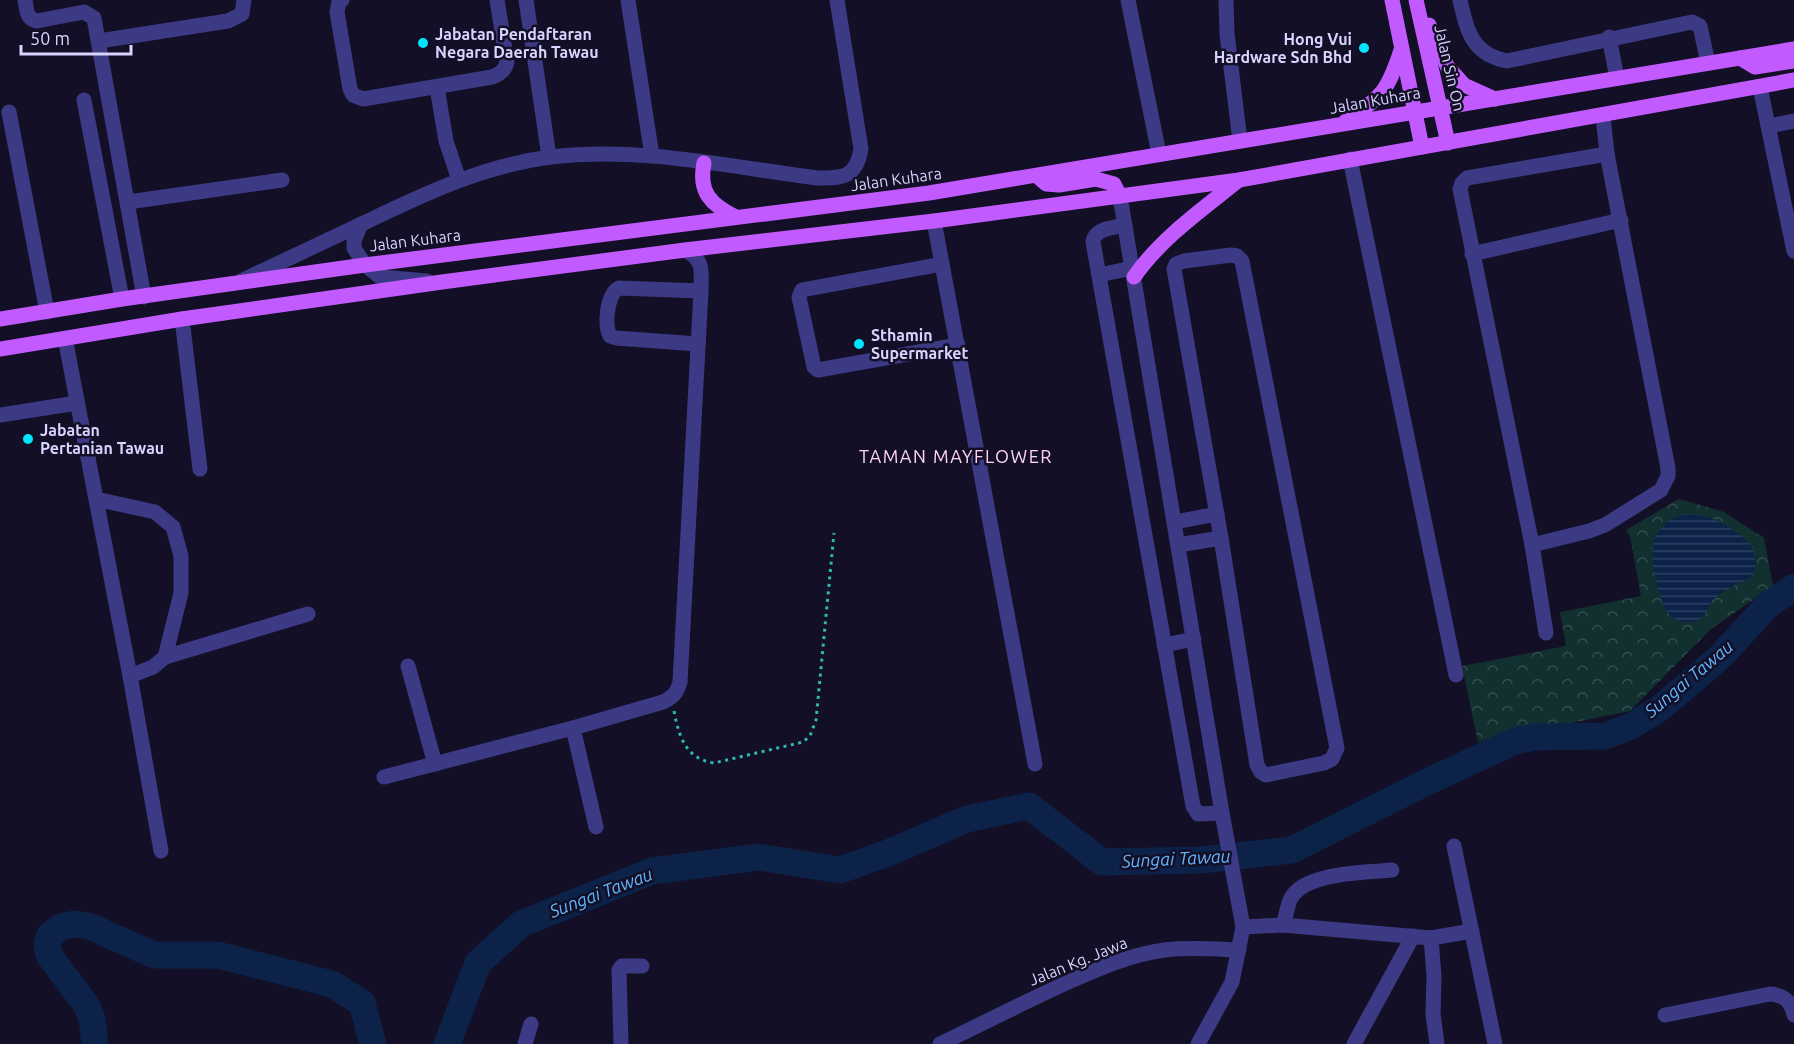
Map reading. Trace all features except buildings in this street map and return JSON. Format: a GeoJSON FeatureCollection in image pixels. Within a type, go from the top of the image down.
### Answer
{"type":"FeatureCollection","features":[{"type":"Feature","properties":{"kind":"main road"},"geometry":{"type":"LineString","coordinates":[[1392,0],[1422,147]]}},
{"type":"Feature","properties":{"kind":"main road"},"geometry":{"type":"LineString","coordinates":[[1417,0],[1447,66],[1464,85],[1495,99]]}},
{"type":"Feature","properties":{"kind":"main road","name":"Jalan Sin On"},"geometry":{"type":"LineString","coordinates":[[1417,0],[1448,143]]}},
{"type":"Feature","properties":{"kind":"main road"},"geometry":{"type":"LineString","coordinates":[[1340,124],[1376,100],[1391,81],[1402,48]]}},
{"type":"Feature","properties":{"kind":"main road","name":"Jalan Kuhara"},"geometry":{"type":"LineString","coordinates":[[0,319],[122,299],[364,265],[866,202],[1037,176],[1794,49]]}},
{"type":"Feature","properties":{"kind":"main road"},"geometry":{"type":"LineString","coordinates":[[1740,58],[1755,67],[1794,61]]}},
{"type":"Feature","properties":{"kind":"main road"},"geometry":{"type":"LineString","coordinates":[[0,349],[182,319],[442,282],[934,221],[1239,180],[1794,80]]}},
{"type":"Feature","properties":{"kind":"main road"},"geometry":{"type":"LineString","coordinates":[[704,163],[702,176],[704,188],[721,210],[736,217]]}},
{"type":"Feature","properties":{"kind":"main road"},"geometry":{"type":"LineString","coordinates":[[1037,176],[1046,184],[1059,185],[1096,179],[1114,183],[1120,196]]}},
{"type":"Feature","properties":{"kind":"main road"},"geometry":{"type":"LineString","coordinates":[[1133,272],[1197,213],[1239,180]]}},
{"type":"Feature","properties":{"kind":"street"},"geometry":{"type":"LineString","coordinates":[[25,0],[28,16],[32,20],[84,12],[94,18],[144,297]]}},
{"type":"Feature","properties":{"kind":"street"},"geometry":{"type":"LineString","coordinates":[[99,41],[228,21],[242,14],[244,0]]}},
{"type":"Feature","properties":{"kind":"street"},"geometry":{"type":"LineString","coordinates":[[342,0],[339,2],[337,12],[350,89],[353,95],[363,99],[498,75],[507,65],[497,0]]}},
{"type":"Feature","properties":{"kind":"street"},"geometry":{"type":"LineString","coordinates":[[526,0],[549,157]]}},
{"type":"Feature","properties":{"kind":"street"},"geometry":{"type":"LineString","coordinates":[[628,0],[652,156]]}},
{"type":"Feature","properties":{"kind":"street"},"geometry":{"type":"LineString","coordinates":[[235,283],[459,180],[549,157],[608,154],[652,156],[817,178],[836,178],[849,174],[858,164],[861,149],[837,0]]}},
{"type":"Feature","properties":{"kind":"street"},"geometry":{"type":"LineString","coordinates":[[1128,0],[1159,154]]}},
{"type":"Feature","properties":{"kind":"street"},"geometry":{"type":"LineString","coordinates":[[1226,0],[1227,34],[1240,141]]}},
{"type":"Feature","properties":{"kind":"street"},"geometry":{"type":"LineString","coordinates":[[1460,0],[1470,34],[1477,46],[1490,57],[1507,60],[1692,22],[1700,26],[1708,63]]}},
{"type":"Feature","properties":{"kind":"street"},"geometry":{"type":"LineString","coordinates":[[1609,38],[1617,78]]}},
{"type":"Feature","properties":{"kind":"street"},"geometry":{"type":"LineString","coordinates":[[437,87],[446,141],[459,180]]}},
{"type":"Feature","properties":{"kind":"street"},"geometry":{"type":"LineString","coordinates":[[1760,87],[1794,251]]}},
{"type":"Feature","properties":{"kind":"street"},"geometry":{"type":"LineString","coordinates":[[84,100],[122,299]]}},
{"type":"Feature","properties":{"kind":"street"},"geometry":{"type":"LineString","coordinates":[[9,112],[47,312]]}},
{"type":"Feature","properties":{"kind":"street"},"geometry":{"type":"LineString","coordinates":[[1532,545],[1605,525],[1660,490],[1668,477],[1607,154],[1603,116]]}},
{"type":"Feature","properties":{"kind":"street"},"geometry":{"type":"LineString","coordinates":[[1769,126],[1794,121]]}},
{"type":"Feature","properties":{"kind":"street"},"geometry":{"type":"LineString","coordinates":[[1546,633],[1532,545],[1460,189],[1467,178],[1607,154]]}},
{"type":"Feature","properties":{"kind":"street"},"geometry":{"type":"LineString","coordinates":[[1350,159],[1456,675]]}},
{"type":"Feature","properties":{"kind":"street"},"geometry":{"type":"LineString","coordinates":[[128,202],[282,180]]}},
{"type":"Feature","properties":{"kind":"street"},"geometry":{"type":"LineString","coordinates":[[1120,196],[1243,927],[1232,982],[1198,1044]]}},
{"type":"Feature","properties":{"kind":"street"},"geometry":{"type":"LineString","coordinates":[[1472,254],[1621,220]]}},
{"type":"Feature","properties":{"kind":"street"},"geometry":{"type":"LineString","coordinates":[[934,221],[1035,764]]}},
{"type":"Feature","properties":{"kind":"street"},"geometry":{"type":"LineString","coordinates":[[361,224],[354,241],[354,248],[364,265],[380,277],[442,282]]}},
{"type":"Feature","properties":{"kind":"street"},"geometry":{"type":"LineString","coordinates":[[1125,225],[1097,232],[1094,236],[1099,275],[1193,806],[1198,814],[1222,813]]}},
{"type":"Feature","properties":{"kind":"street"},"geometry":{"type":"LineString","coordinates":[[384,777],[663,702],[672,698],[677,692],[680,682],[701,291],[699,260],[686,250]]}},
{"type":"Feature","properties":{"kind":"street"},"geometry":{"type":"LineString","coordinates":[[1231,255],[1237,256],[1242,261],[1336,748],[1332,759],[1324,763],[1266,775],[1260,772],[1257,765],[1221,538],[1174,269],[1176,264],[1184,261],[1231,255]]}},
{"type":"Feature","properties":{"kind":"street"},"geometry":{"type":"LineString","coordinates":[[942,264],[802,290],[799,297],[814,367],[818,370],[957,345]]}},
{"type":"Feature","properties":{"kind":"street"},"geometry":{"type":"LineString","coordinates":[[1099,275],[1133,272]]}},
{"type":"Feature","properties":{"kind":"street"},"geometry":{"type":"LineString","coordinates":[[698,344],[616,338],[610,336],[607,330],[611,296],[619,288],[701,291]]}},
{"type":"Feature","properties":{"kind":"street"},"geometry":{"type":"LineString","coordinates":[[182,319],[200,469]]}},
{"type":"Feature","properties":{"kind":"street"},"geometry":{"type":"LineString","coordinates":[[65,338],[161,851]]}},
{"type":"Feature","properties":{"kind":"street"},"geometry":{"type":"LineString","coordinates":[[0,415],[77,403]]}},
{"type":"Feature","properties":{"kind":"street"},"geometry":{"type":"LineString","coordinates":[[96,499],[155,512],[173,527],[181,556],[181,593],[165,657]]}},
{"type":"Feature","properties":{"kind":"street"},"geometry":{"type":"LineString","coordinates":[[1175,522],[1217,514]]}},
{"type":"Feature","properties":{"kind":"street"},"geometry":{"type":"LineString","coordinates":[[1178,545],[1221,538]]}},
{"type":"Feature","properties":{"kind":"street"},"geometry":{"type":"LineString","coordinates":[[130,676],[153,667],[165,657],[308,614]]}},
{"type":"Feature","properties":{"kind":"street"},"geometry":{"type":"LineString","coordinates":[[1164,645],[1194,639]]}},
{"type":"Feature","properties":{"kind":"street"},"geometry":{"type":"LineString","coordinates":[[408,666],[435,764]]}},
{"type":"Feature","properties":{"kind":"street"},"geometry":{"type":"LineString","coordinates":[[573,728],[596,827]]}},
{"type":"Feature","properties":{"kind":"street"},"geometry":{"type":"LineString","coordinates":[[1454,846],[1495,1044]]}},
{"type":"Feature","properties":{"kind":"street"},"geometry":{"type":"LineString","coordinates":[[1283,925],[1292,898],[1303,887],[1324,877],[1392,870]]}},
{"type":"Feature","properties":{"kind":"street"},"geometry":{"type":"LineString","coordinates":[[1243,927],[1283,925],[1431,938],[1472,931]]}},
{"type":"Feature","properties":{"kind":"street"},"geometry":{"type":"LineString","coordinates":[[1354,1044],[1413,936]]}},
{"type":"Feature","properties":{"kind":"street"},"geometry":{"type":"LineString","coordinates":[[1431,938],[1434,976],[1433,1014],[1437,1044]]}},
{"type":"Feature","properties":{"kind":"street","name":"Jalan Kg. Jawa"},"geometry":{"type":"LineString","coordinates":[[940,1044],[967,1038],[1015,1006],[1131,958],[1163,950],[1194,948],[1239,950]]}},
{"type":"Feature","properties":{"kind":"street"},"geometry":{"type":"LineString","coordinates":[[621,1044],[619,970],[622,966],[642,966]]}},
{"type":"Feature","properties":{"kind":"street"},"geometry":{"type":"LineString","coordinates":[[1665,1015],[1770,994],[1780,995],[1788,1000],[1794,1015]]}},
{"type":"Feature","properties":{"kind":"street"},"geometry":{"type":"LineString","coordinates":[[525,1044],[531,1024]]}},
{"type":"Feature","properties":{"kind":"path"},"geometry":{"type":"LineString","coordinates":[[672,698],[678,731],[691,753],[701,761],[714,763],[803,742],[810,736],[816,720],[834,533]]}},
{"type":"Feature","properties":{"kind":"green space"},"geometry":{"type":"Polygon","coordinates":[[[1679,499],[1724,512],[1764,538],[1773,586],[1711,629],[1630,711],[1478,742],[1462,666],[1566,646],[1560,612],[1641,596],[1630,536],[1626,530],[1679,499]]]}},
{"type":"Feature","properties":{"kind":"water"},"geometry":{"type":"Polygon","coordinates":[[[1685,514],[1712,519],[1734,530],[1750,544],[1754,551],[1755,561],[1753,575],[1750,578],[1718,595],[1711,602],[1703,617],[1691,622],[1683,622],[1669,614],[1658,589],[1653,558],[1655,540],[1659,531],[1673,518],[1685,514]]]}},
{"type":"Feature","properties":{"kind":"waterway","name":"Sungai Tawau"},"geometry":{"type":"LineString","coordinates":[[447,1044],[478,963],[521,924],[652,871],[758,857],[840,870],[888,853],[967,819],[1029,806],[1102,862],[1201,860],[1292,850],[1429,781],[1515,741],[1534,737],[1605,736],[1631,726],[1659,709],[1720,657],[1768,605],[1794,587]]}},
{"type":"Feature","properties":{"kind":"waterway","name":"Sungai Tawau"},"geometry":{"type":"LineString","coordinates":[[95,1044],[92,1019],[87,1006],[49,955],[47,945],[50,935],[61,927],[75,924],[89,926],[154,955],[218,955],[332,984],[362,1003],[373,1044]]}},
{"type":"Feature","properties":{"kind":"place","name":"Jabatan Pendaftaran Negara Daerah Tawau"},"geometry":{"type":"Point","coordinates":[423,43]}},
{"type":"Feature","properties":{"kind":"place","name":"Hong Vui Hardware Sdn Bhd"},"geometry":{"type":"Point","coordinates":[1364,48]}},
{"type":"Feature","properties":{"kind":"place","name":"Sthamin Supermarket"},"geometry":{"type":"Point","coordinates":[859,344]}},
{"type":"Feature","properties":{"kind":"place","name":"Jabatan Pertanian Tawau"},"geometry":{"type":"Point","coordinates":[28,439]}},
{"type":"Feature","properties":{"kind":"district","name":"TAMAN MAYFLOWER"},"geometry":{"type":"Point","coordinates":[956,457]}}]}
